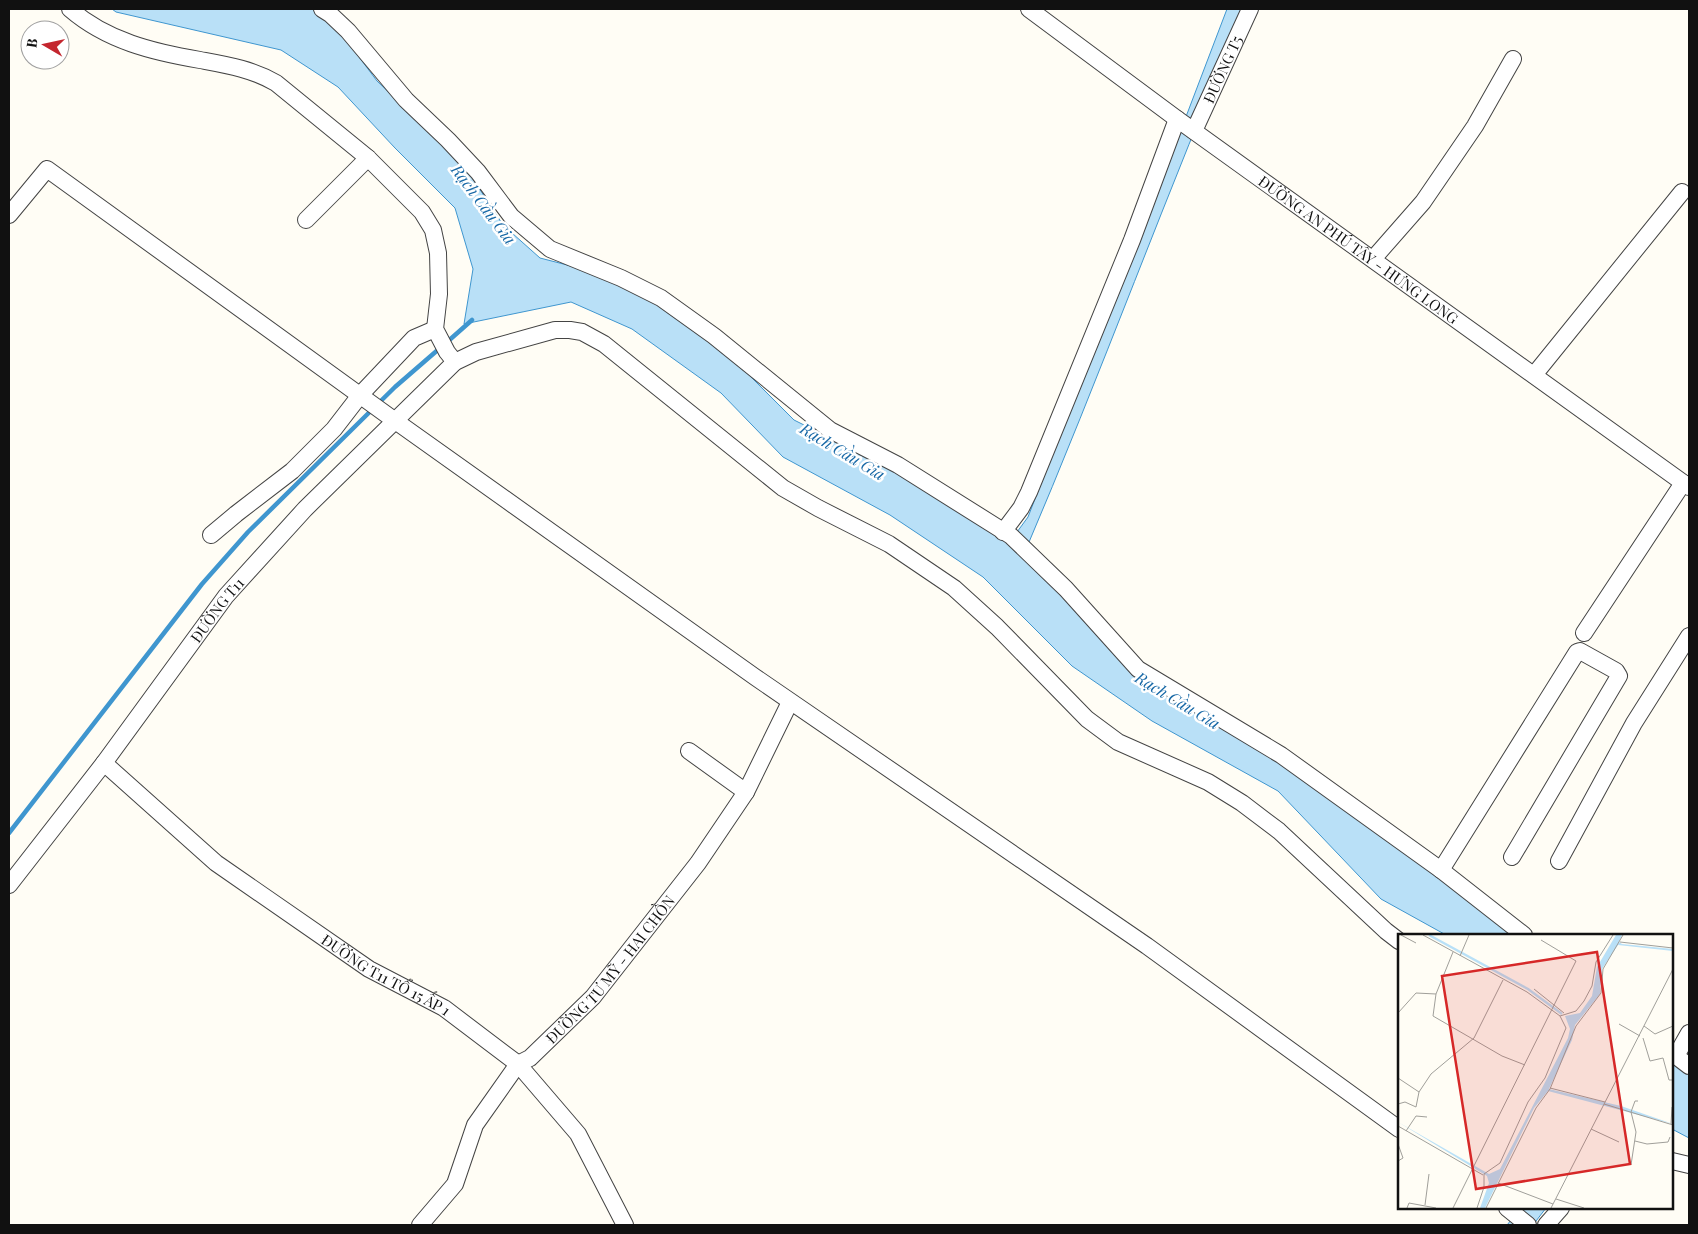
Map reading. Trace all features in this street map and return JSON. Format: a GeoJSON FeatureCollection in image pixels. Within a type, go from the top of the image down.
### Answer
{"type":"FeatureCollection","features":[{"type":"Feature","properties":{"kind":"street"},"geometry":{"type":"LineString","coordinates":[[70,9],[108,34],[137,46],[165,54],[243,68],[263,75],[276,83],[368,158],[422,212],[433,230],[438,253],[439,294],[436,329],[451,357]]}},
{"type":"Feature","properties":{"kind":"street"},"geometry":{"type":"LineString","coordinates":[[322,9],[348,31],[406,100],[478,172],[511,216],[550,249],[621,278],[661,298],[714,336],[830,430],[898,465],[1007,534],[1066,589],[1138,669],[1281,755],[1441,870],[1523,934]]}},
{"type":"Feature","properties":{"kind":"street","name":"ĐƯỜNG AN PHÚ TÂY - HƯNG LONG"},"geometry":{"type":"LineString","coordinates":[[1029,9],[1194,131],[1686,485]]}},
{"type":"Feature","properties":{"kind":"street","name":"ĐƯỜNG T5"},"geometry":{"type":"LineString","coordinates":[[1194,131],[1250,9]]}},
{"type":"Feature","properties":{"kind":"street"},"geometry":{"type":"LineString","coordinates":[[1373,260],[1423,202],[1475,126],[1513,58]]}},
{"type":"Feature","properties":{"kind":"street"},"geometry":{"type":"LineString","coordinates":[[1007,534],[1029,492],[1179,120]]}},
{"type":"Feature","properties":{"kind":"street"},"geometry":{"type":"LineString","coordinates":[[306,220],[368,158]]}},
{"type":"Feature","properties":{"kind":"street"},"geometry":{"type":"LineString","coordinates":[[9,215],[47,169],[361,394],[394,420],[790,702],[1148,946],[1398,1128]]}},
{"type":"Feature","properties":{"kind":"street"},"geometry":{"type":"LineString","coordinates":[[1534,375],[1682,192]]}},
{"type":"Feature","properties":{"kind":"street"},"geometry":{"type":"LineString","coordinates":[[211,535],[292,471],[334,429],[361,394],[414,338],[436,329]]}},
{"type":"Feature","properties":{"kind":"street","name":"ĐƯỜNG T11"},"geometry":{"type":"LineString","coordinates":[[9,885],[104,763],[226,596],[305,509],[394,420],[451,357],[555,330],[570,330],[582,332],[604,344],[783,488],[889,544],[954,588],[997,627],[1087,720],[1118,742],[1208,782],[1242,803],[1279,831],[1398,940]]}},
{"type":"Feature","properties":{"kind":"street"},"geometry":{"type":"LineString","coordinates":[[1584,633],[1686,485]]}},
{"type":"Feature","properties":{"kind":"street"},"geometry":{"type":"LineString","coordinates":[[1559,861],[1634,722],[1689,636]]}},
{"type":"Feature","properties":{"kind":"street"},"geometry":{"type":"LineString","coordinates":[[1441,870],[1577,652],[1580,651],[1616,671],[1619,676],[1512,857]]}},
{"type":"Feature","properties":{"kind":"street","name":"ĐƯỜNG TƯ MỸ - HAI CHỒN"},"geometry":{"type":"LineString","coordinates":[[420,1225],[455,1184],[475,1125],[518,1064],[530,1058],[593,997],[698,863],[746,792],[790,702]]}},
{"type":"Feature","properties":{"kind":"street"},"geometry":{"type":"LineString","coordinates":[[689,751],[746,792]]}},
{"type":"Feature","properties":{"kind":"street","name":"ĐƯỜNG T11 TỔ 15 ẤP 1"},"geometry":{"type":"LineString","coordinates":[[104,763],[216,864],[369,969],[444,1008],[518,1064],[578,1134],[625,1225]]}},
{"type":"Feature","properties":{"kind":"street"},"geometry":{"type":"LineString","coordinates":[[1689,1033],[1674,1054],[1689,1066]]}},
{"type":"Feature","properties":{"kind":"street"},"geometry":{"type":"LineString","coordinates":[[1673,1161],[1689,1165]]}},
{"type":"Feature","properties":{"kind":"street"},"geometry":{"type":"LineString","coordinates":[[1509,1209],[1528,1225]]}},
{"type":"Feature","properties":{"kind":"street"},"geometry":{"type":"LineString","coordinates":[[1546,1225],[1559,1209]]}},
{"type":"Feature","properties":{"kind":"water","name":"Rạch Cầu Gia"},"geometry":{"type":"Polygon","coordinates":[[[112,9],[312,9],[333,22],[377,81],[460,159],[503,225],[540,258],[610,276],[656,303],[722,348],[794,420],[896,471],[1009,543],[1028,517],[1071,406],[1131,261],[1227,9],[1245,9],[1024,554],[1143,680],[1297,771],[1375,826],[1512,934],[1444,934],[1381,899],[1278,791],[1152,721],[1072,666],[983,577],[890,515],[783,457],[721,393],[632,329],[571,302],[464,324],[473,269],[455,208],[338,87],[281,50],[116,12],[112,9]]]}},
{"type":"Feature","properties":{"kind":"water"},"geometry":{"type":"Polygon","coordinates":[[[1673,1061],[1689,1074],[1689,1138],[1673,1130],[1673,1061]]]}},
{"type":"Feature","properties":{"kind":"water"},"geometry":{"type":"Polygon","coordinates":[[[1520,1209],[1545,1209],[1533,1225],[1507,1225],[1520,1209]]]}},
{"type":"Feature","properties":{"kind":"waterway"},"geometry":{"type":"LineString","coordinates":[[446,343],[472,320]]}},
{"type":"Feature","properties":{"kind":"waterway"},"geometry":{"type":"LineString","coordinates":[[9,833],[202,584],[248,532],[395,387],[440,348]]}}]}
